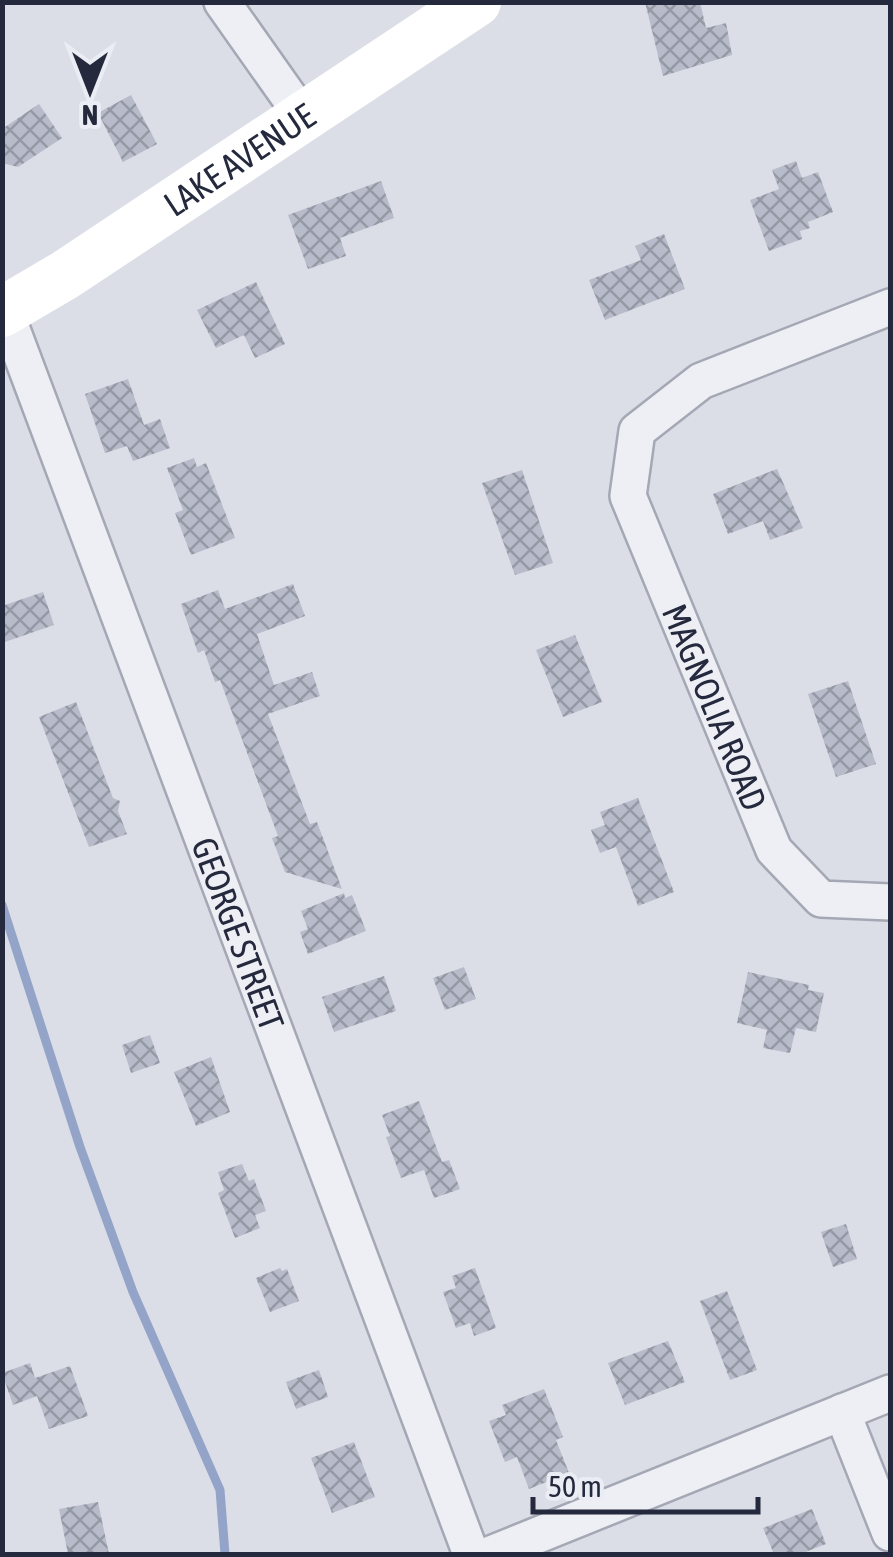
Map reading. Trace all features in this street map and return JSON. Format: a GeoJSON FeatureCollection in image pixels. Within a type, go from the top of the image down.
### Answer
{"type":"FeatureCollection","features":[{"type":"Feature","properties":{"kind":"street"},"geometry":{"type":"LineString","coordinates":[[222,2],[304,118]]}},
{"type":"Feature","properties":{"kind":"street","name":"LAKE AVENUE"},"geometry":{"type":"LineString","coordinates":[[4,311],[66,275],[476,2]]}},
{"type":"Feature","properties":{"kind":"street","name":"MAGNOLIA ROAD"},"geometry":{"type":"LineString","coordinates":[[890,308],[701,381],[637,431],[628,496],[774,850],[822,899],[890,902]]}},
{"type":"Feature","properties":{"kind":"street","name":"GEORGE STREET"},"geometry":{"type":"LineString","coordinates":[[4,311],[471,1554]]}},
{"type":"Feature","properties":{"kind":"street"},"geometry":{"type":"LineString","coordinates":[[492,1554],[890,1394]]}},
{"type":"Feature","properties":{"kind":"street"},"geometry":{"type":"LineString","coordinates":[[842,1412],[890,1533]]}},
{"type":"Feature","properties":{"kind":"building"},"geometry":{"type":"Polygon","coordinates":[[[645,2],[700,2],[706,28],[726,23],[732,55],[663,76],[645,2]]]}},
{"type":"Feature","properties":{"kind":"building"},"geometry":{"type":"Polygon","coordinates":[[[131,95],[157,144],[123,162],[98,113],[131,95]]]}},
{"type":"Feature","properties":{"kind":"building"},"geometry":{"type":"Polygon","coordinates":[[[39,104],[62,138],[18,167],[2,163],[2,129],[39,104]]]}},
{"type":"Feature","properties":{"kind":"building"},"geometry":{"type":"Polygon","coordinates":[[[796,161],[802,178],[818,172],[833,212],[808,222],[810,228],[800,231],[802,239],[769,251],[750,200],[779,189],[772,170],[796,161]]]}},
{"type":"Feature","properties":{"kind":"building"},"geometry":{"type":"Polygon","coordinates":[[[381,181],[394,218],[340,238],[346,256],[308,269],[288,215],[381,181]]]}},
{"type":"Feature","properties":{"kind":"building"},"geometry":{"type":"Polygon","coordinates":[[[664,234],[685,289],[605,320],[589,280],[641,260],[635,246],[664,234]]]}},
{"type":"Feature","properties":{"kind":"building"},"geometry":{"type":"Polygon","coordinates":[[[256,282],[285,344],[255,358],[244,335],[216,348],[197,310],[256,282]]]}},
{"type":"Feature","properties":{"kind":"building"},"geometry":{"type":"Polygon","coordinates":[[[128,379],[144,425],[160,419],[170,448],[133,461],[127,446],[105,453],[85,394],[128,379]]]}},
{"type":"Feature","properties":{"kind":"building"},"geometry":{"type":"Polygon","coordinates":[[[194,458],[197,467],[206,463],[235,538],[191,555],[175,513],[183,510],[167,468],[194,458]]]}},
{"type":"Feature","properties":{"kind":"building"},"geometry":{"type":"Polygon","coordinates":[[[777,469],[803,528],[770,540],[763,521],[728,534],[713,494],[777,469]]]}},
{"type":"Feature","properties":{"kind":"building"},"geometry":{"type":"Polygon","coordinates":[[[522,470],[553,563],[515,575],[482,483],[522,470]]]}},
{"type":"Feature","properties":{"kind":"building"},"geometry":{"type":"Polygon","coordinates":[[[293,584],[305,616],[257,634],[274,685],[312,672],[320,696],[268,714],[310,824],[317,822],[342,889],[285,872],[272,838],[278,836],[220,680],[215,682],[204,650],[198,653],[181,604],[218,590],[225,609],[293,584]]]}},
{"type":"Feature","properties":{"kind":"building"},"geometry":{"type":"Polygon","coordinates":[[[43,592],[54,625],[2,643],[2,606],[43,592]]]}},
{"type":"Feature","properties":{"kind":"building"},"geometry":{"type":"Polygon","coordinates":[[[575,635],[602,702],[563,717],[536,650],[575,635]]]}},
{"type":"Feature","properties":{"kind":"building"},"geometry":{"type":"Polygon","coordinates":[[[848,681],[876,764],[836,777],[808,694],[848,681]]]}},
{"type":"Feature","properties":{"kind":"building"},"geometry":{"type":"Polygon","coordinates":[[[76,702],[113,798],[120,801],[118,811],[127,834],[89,847],[39,717],[76,702]]]}},
{"type":"Feature","properties":{"kind":"building"},"geometry":{"type":"Polygon","coordinates":[[[638,798],[674,892],[638,906],[616,847],[600,853],[591,830],[605,825],[600,812],[638,798]]]}},
{"type":"Feature","properties":{"kind":"building"},"geometry":{"type":"Polygon","coordinates":[[[344,893],[345,898],[352,895],[366,931],[308,954],[300,932],[308,929],[301,911],[344,893]]]}},
{"type":"Feature","properties":{"kind":"building"},"geometry":{"type":"Polygon","coordinates":[[[464,967],[476,999],[445,1010],[433,978],[464,967]]]}},
{"type":"Feature","properties":{"kind":"building"},"geometry":{"type":"Polygon","coordinates":[[[748,972],[809,985],[808,990],[824,993],[816,1032],[796,1028],[790,1053],[763,1048],[767,1030],[737,1023],[748,972]]]}},
{"type":"Feature","properties":{"kind":"building"},"geometry":{"type":"Polygon","coordinates":[[[384,976],[396,1011],[334,1032],[322,997],[384,976]]]}},
{"type":"Feature","properties":{"kind":"building"},"geometry":{"type":"Polygon","coordinates":[[[150,1035],[160,1063],[131,1073],[122,1045],[150,1035]]]}},
{"type":"Feature","properties":{"kind":"building"},"geometry":{"type":"Polygon","coordinates":[[[211,1057],[230,1112],[196,1126],[174,1072],[211,1057]]]}},
{"type":"Feature","properties":{"kind":"building"},"geometry":{"type":"Polygon","coordinates":[[[419,1101],[442,1162],[449,1160],[460,1189],[434,1198],[424,1170],[401,1178],[382,1115],[419,1101]]]}},
{"type":"Feature","properties":{"kind":"building"},"geometry":{"type":"Polygon","coordinates":[[[242,1164],[249,1181],[254,1179],[266,1211],[255,1215],[260,1228],[235,1238],[218,1193],[224,1190],[218,1172],[242,1164]]]}},
{"type":"Feature","properties":{"kind":"building"},"geometry":{"type":"Polygon","coordinates":[[[846,1224],[857,1259],[833,1267],[821,1232],[846,1224]]]}},
{"type":"Feature","properties":{"kind":"building"},"geometry":{"type":"Polygon","coordinates":[[[475,1268],[496,1328],[474,1336],[470,1323],[456,1328],[443,1292],[456,1288],[452,1276],[475,1268]]]}},
{"type":"Feature","properties":{"kind":"building"},"geometry":{"type":"Polygon","coordinates":[[[287,1269],[299,1301],[270,1312],[256,1278],[287,1269]]]}},
{"type":"Feature","properties":{"kind":"building"},"geometry":{"type":"Polygon","coordinates":[[[727,1291],[757,1370],[730,1380],[700,1301],[727,1291]]]}},
{"type":"Feature","properties":{"kind":"building"},"geometry":{"type":"Polygon","coordinates":[[[668,1341],[685,1382],[625,1405],[608,1363],[668,1341]]]}},
{"type":"Feature","properties":{"kind":"building"},"geometry":{"type":"Polygon","coordinates":[[[30,1363],[35,1378],[70,1366],[88,1416],[49,1429],[37,1396],[13,1405],[2,1373],[30,1363]]]}},
{"type":"Feature","properties":{"kind":"building"},"geometry":{"type":"Polygon","coordinates":[[[319,1370],[328,1397],[296,1409],[286,1382],[319,1370]]]}},
{"type":"Feature","properties":{"kind":"building"},"geometry":{"type":"Polygon","coordinates":[[[544,1389],[563,1437],[556,1440],[569,1473],[529,1489],[517,1457],[505,1462],[489,1421],[506,1415],[502,1405],[544,1389]]]}},
{"type":"Feature","properties":{"kind":"building"},"geometry":{"type":"Polygon","coordinates":[[[354,1442],[375,1497],[332,1513],[311,1458],[354,1442]]]}},
{"type":"Feature","properties":{"kind":"building"},"geometry":{"type":"Polygon","coordinates":[[[98,1502],[109,1554],[68,1554],[59,1509],[98,1502]]]}},
{"type":"Feature","properties":{"kind":"building"},"geometry":{"type":"Polygon","coordinates":[[[812,1509],[826,1544],[800,1554],[774,1554],[763,1528],[812,1509]]]}},
{"type":"Feature","properties":{"kind":"waterway"},"geometry":{"type":"LineString","coordinates":[[2,905],[80,1147],[133,1292],[220,1490],[225,1554]]}}]}
